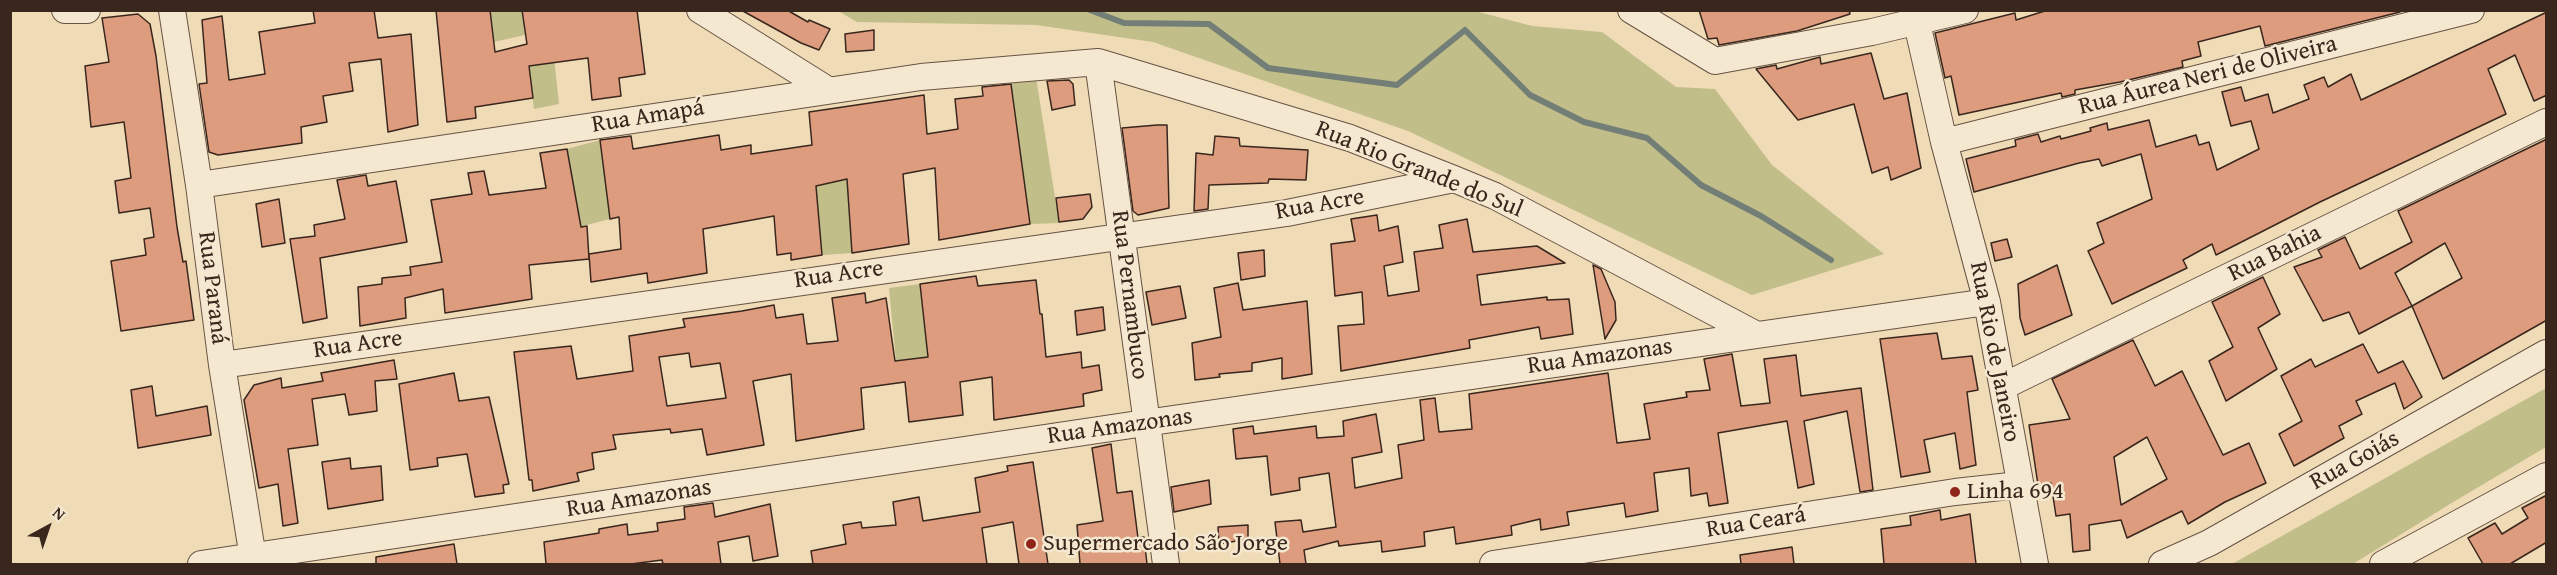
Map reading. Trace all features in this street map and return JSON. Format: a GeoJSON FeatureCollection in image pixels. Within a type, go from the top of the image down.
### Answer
{"type":"FeatureCollection","features":[{"type":"Feature","properties":{"kind":"street","name":"Rua Paraná"},"geometry":{"type":"LineString","coordinates":[[172,10],[199,184],[222,365],[253,561]]}},
{"type":"Feature","properties":{"kind":"street"},"geometry":{"type":"LineString","coordinates":[[700,10],[828,90]]}},
{"type":"Feature","properties":{"kind":"street"},"geometry":{"type":"LineString","coordinates":[[1631,10],[1715,61],[1872,32],[1915,16],[1965,10]]}},
{"type":"Feature","properties":{"kind":"street","name":"Rua Áurea Neri de Oliveira"},"geometry":{"type":"LineString","coordinates":[[1944,142],[2471,10]]}},
{"type":"Feature","properties":{"kind":"street","name":"Rua Rio de Janeiro"},"geometry":{"type":"LineString","coordinates":[[1915,16],[1944,142],[1987,302],[2035,564]]}},
{"type":"Feature","properties":{"kind":"street","name":"Rua Amapá"},"geometry":{"type":"LineString","coordinates":[[199,184],[921,77],[1098,62]]}},
{"type":"Feature","properties":{"kind":"street","name":"Rua Rio Grande do Sul"},"geometry":{"type":"LineString","coordinates":[[1098,62],[1350,138],[1454,179],[1495,196],[1755,334]]}},
{"type":"Feature","properties":{"kind":"street","name":"Rua Pernambuco"},"geometry":{"type":"LineString","coordinates":[[1098,62],[1145,423],[1166,564]]}},
{"type":"Feature","properties":{"kind":"street","name":"Rua Bahia"},"geometry":{"type":"LineString","coordinates":[[2004,386],[2547,122]]}},
{"type":"Feature","properties":{"kind":"street","name":"Rua Acre"},"geometry":{"type":"LineString","coordinates":[[222,365],[1122,234],[1287,213],[1454,179]]}},
{"type":"Feature","properties":{"kind":"street","name":"Rua Amazonas"},"geometry":{"type":"LineString","coordinates":[[201,564],[253,561],[1145,423],[1987,302]]}},
{"type":"Feature","properties":{"kind":"street","name":"Rua Goiás"},"geometry":{"type":"LineString","coordinates":[[2162,564],[2209,543],[2547,353]]}},
{"type":"Feature","properties":{"kind":"street"},"geometry":{"type":"LineString","coordinates":[[2383,564],[2547,476]]}},
{"type":"Feature","properties":{"kind":"street","name":"Rua Ceará"},"geometry":{"type":"LineString","coordinates":[[1493,564],[2019,484]]}},
{"type":"Feature","properties":{"kind":"shaded area"},"geometry":{"type":"Polygon","coordinates":[[[490,11],[522,11],[526,35],[551,30],[559,104],[534,109],[525,35],[494,42],[490,11]]]}},
{"type":"Feature","properties":{"kind":"shaded area"},"geometry":{"type":"Polygon","coordinates":[[[838,11],[1475,11],[1532,26],[1602,32],[1676,87],[1715,89],[1772,165],[1884,254],[1752,295],[1408,131],[1153,42],[1036,25],[857,22],[838,11]]]}},
{"type":"Feature","properties":{"kind":"shaded area"},"geometry":{"type":"Polygon","coordinates":[[[1036,77],[1059,223],[1030,224],[1011,82],[1036,77]]]}},
{"type":"Feature","properties":{"kind":"shaded area"},"geometry":{"type":"Polygon","coordinates":[[[600,140],[610,219],[579,227],[567,149],[600,140]]]}},
{"type":"Feature","properties":{"kind":"shaded area"},"geometry":{"type":"Polygon","coordinates":[[[847,179],[852,253],[822,255],[816,186],[847,179]]]}},
{"type":"Feature","properties":{"kind":"shaded area"},"geometry":{"type":"Polygon","coordinates":[[[920,284],[928,357],[896,361],[889,288],[920,284]]]}},
{"type":"Feature","properties":{"kind":"shaded area"},"geometry":{"type":"Polygon","coordinates":[[[2546,388],[2546,447],[2353,564],[2232,564],[2546,388]]]}},
{"type":"Feature","properties":{"kind":"building"},"geometry":{"type":"Polygon","coordinates":[[[313,10],[374,10],[378,38],[411,34],[418,125],[388,132],[381,59],[349,63],[353,91],[323,96],[327,122],[301,127],[302,143],[218,155],[209,152],[199,84],[207,83],[202,20],[222,16],[229,80],[265,74],[259,32],[315,23],[313,10]]]}},
{"type":"Feature","properties":{"kind":"building"},"geometry":{"type":"Polygon","coordinates":[[[436,10],[490,10],[495,52],[527,44],[522,10],[637,10],[645,74],[619,78],[621,96],[592,100],[588,58],[529,66],[533,98],[475,107],[476,118],[447,122],[436,10]]]}},
{"type":"Feature","properties":{"kind":"building"},"geometry":{"type":"Polygon","coordinates":[[[741,10],[787,10],[808,22],[809,20],[830,29],[819,50],[801,43],[741,10]]]}},
{"type":"Feature","properties":{"kind":"building"},"geometry":{"type":"Polygon","coordinates":[[[1699,10],[1849,10],[1850,14],[1797,31],[1719,45],[1717,38],[1708,39],[1699,10]]]}},
{"type":"Feature","properties":{"kind":"building"},"geometry":{"type":"Polygon","coordinates":[[[2048,10],[2400,10],[2400,12],[2265,46],[2260,26],[2198,42],[2201,56],[2182,61],[2183,67],[2075,90],[2075,94],[2062,97],[2061,93],[1959,115],[1951,76],[1945,78],[1935,33],[2015,13],[2016,20],[2048,10]]]}},
{"type":"Feature","properties":{"kind":"building"},"geometry":{"type":"Polygon","coordinates":[[[2547,12],[2547,95],[2534,101],[2515,55],[2488,69],[2506,114],[2320,202],[2216,255],[2212,244],[2183,260],[2187,268],[2112,304],[2088,251],[2104,243],[2097,223],[2152,199],[2141,154],[2102,166],[2099,159],[2079,163],[1974,192],[1966,159],[2016,146],[2015,140],[2038,134],[2041,142],[2060,136],[2061,139],[2091,131],[2090,128],[2107,123],[2108,130],[2149,120],[2156,147],[2196,135],[2199,145],[2209,142],[2217,170],[2259,149],[2251,121],[2231,126],[2222,92],[2241,87],[2245,101],[2268,94],[2273,113],[2309,99],[2304,85],[2324,77],[2328,87],[2351,74],[2361,100],[2547,12]]]}},
{"type":"Feature","properties":{"kind":"building"},"geometry":{"type":"Polygon","coordinates":[[[138,14],[150,24],[156,56],[177,227],[183,262],[186,261],[194,320],[121,331],[111,261],[146,255],[144,239],[154,237],[150,208],[119,213],[115,181],[131,178],[124,122],[91,127],[85,66],[109,62],[102,18],[138,14]]]}},
{"type":"Feature","properties":{"kind":"building"},"geometry":{"type":"Polygon","coordinates":[[[874,30],[874,50],[846,52],[845,34],[874,30]]]}},
{"type":"Feature","properties":{"kind":"building"},"geometry":{"type":"Polygon","coordinates":[[[1871,53],[1884,99],[1907,93],[1921,168],[1891,180],[1888,167],[1872,173],[1854,104],[1798,120],[1756,69],[1776,65],[1777,69],[1820,57],[1821,64],[1871,53]]]}},
{"type":"Feature","properties":{"kind":"building"},"geometry":{"type":"Polygon","coordinates":[[[1069,80],[1073,84],[1075,105],[1052,110],[1047,81],[1069,80]]]}},
{"type":"Feature","properties":{"kind":"building"},"geometry":{"type":"Polygon","coordinates":[[[1011,84],[1030,224],[939,240],[935,168],[903,174],[909,244],[852,253],[847,179],[816,186],[822,255],[791,260],[791,253],[777,255],[774,216],[703,229],[707,273],[648,283],[647,273],[591,282],[589,254],[621,249],[619,217],[610,219],[600,140],[631,136],[633,149],[719,135],[721,150],[751,145],[751,154],[812,145],[809,112],[924,95],[927,134],[958,129],[955,99],[983,96],[982,87],[1011,84]]]}},
{"type":"Feature","properties":{"kind":"building"},"geometry":{"type":"Polygon","coordinates":[[[1167,125],[1169,208],[1138,215],[1133,211],[1122,128],[1167,125]]]}},
{"type":"Feature","properties":{"kind":"building"},"geometry":{"type":"Polygon","coordinates":[[[1215,136],[1239,138],[1240,146],[1308,150],[1306,180],[1269,179],[1268,183],[1209,185],[1208,209],[1194,211],[1196,153],[1213,155],[1215,136]]]}},
{"type":"Feature","properties":{"kind":"building"},"geometry":{"type":"Polygon","coordinates":[[[2547,139],[2547,320],[2443,379],[2412,306],[2359,334],[2349,312],[2323,321],[2294,267],[2322,257],[2318,250],[2345,237],[2360,269],[2412,242],[2398,211],[2547,139]],[[2445,243],[2395,273],[2412,306],[2462,278],[2445,243]]]}},
{"type":"Feature","properties":{"kind":"building"},"geometry":{"type":"Polygon","coordinates":[[[567,149],[581,227],[587,226],[589,259],[529,265],[532,299],[445,313],[443,289],[405,298],[406,318],[360,326],[358,287],[382,284],[382,278],[411,275],[410,267],[442,262],[431,200],[472,194],[468,173],[484,171],[489,195],[546,188],[540,153],[567,149]]]}},
{"type":"Feature","properties":{"kind":"building"},"geometry":{"type":"Polygon","coordinates":[[[366,175],[368,186],[396,181],[407,242],[320,258],[327,318],[303,323],[290,239],[315,236],[314,225],[345,219],[337,180],[366,175]]]}},
{"type":"Feature","properties":{"kind":"building"},"geometry":{"type":"Polygon","coordinates":[[[1090,194],[1092,207],[1083,219],[1059,222],[1056,198],[1090,194]]]}},
{"type":"Feature","properties":{"kind":"building"},"geometry":{"type":"Polygon","coordinates":[[[279,199],[285,243],[262,247],[256,204],[279,199]]]}},
{"type":"Feature","properties":{"kind":"building"},"geometry":{"type":"Polygon","coordinates":[[[1377,215],[1379,231],[1398,226],[1403,262],[1384,266],[1388,296],[1419,291],[1414,252],[1443,248],[1439,225],[1467,219],[1473,252],[1537,246],[1565,263],[1477,275],[1481,305],[1547,297],[1547,300],[1569,299],[1573,334],[1541,339],[1539,327],[1469,340],[1470,348],[1341,371],[1338,326],[1364,324],[1362,292],[1335,296],[1331,244],[1355,241],[1351,219],[1377,215]]]}},
{"type":"Feature","properties":{"kind":"building"},"geometry":{"type":"Polygon","coordinates":[[[2007,239],[2012,257],[1995,261],[1991,243],[2007,239]]]}},
{"type":"Feature","properties":{"kind":"building"},"geometry":{"type":"Polygon","coordinates":[[[1264,250],[1265,276],[1241,280],[1238,253],[1264,250]]]}},
{"type":"Feature","properties":{"kind":"building"},"geometry":{"type":"Polygon","coordinates":[[[1593,265],[1601,269],[1615,302],[1616,320],[1605,339],[1593,265]]]}},
{"type":"Feature","properties":{"kind":"building"},"geometry":{"type":"Polygon","coordinates":[[[2057,265],[2072,315],[2025,335],[2020,318],[2018,284],[2057,265]]]}},
{"type":"Feature","properties":{"kind":"building"},"geometry":{"type":"Polygon","coordinates":[[[976,276],[978,286],[1036,280],[1046,357],[1081,352],[1082,368],[1099,365],[1102,390],[1083,394],[1084,406],[994,420],[992,377],[960,382],[963,415],[909,422],[905,382],[861,388],[864,429],[796,441],[791,374],[753,381],[764,445],[707,455],[702,429],[671,433],[670,429],[613,435],[616,449],[592,453],[594,469],[577,473],[579,481],[533,491],[532,480],[529,480],[514,352],[571,346],[577,379],[633,371],[629,336],[685,327],[683,319],[774,305],[776,318],[803,314],[807,344],[838,341],[832,298],[865,293],[866,303],[886,298],[895,361],[928,357],[920,284],[976,276]],[[689,353],[659,357],[667,406],[726,398],[720,363],[691,367],[689,353]]]}},
{"type":"Feature","properties":{"kind":"building"},"geometry":{"type":"Polygon","coordinates":[[[2263,277],[2280,314],[2258,328],[2277,369],[2226,401],[2209,361],[2233,347],[2212,302],[2263,277]]]}},
{"type":"Feature","properties":{"kind":"building"},"geometry":{"type":"Polygon","coordinates":[[[1238,283],[1243,310],[1307,301],[1312,374],[1282,379],[1282,358],[1252,363],[1252,371],[1219,374],[1220,377],[1195,380],[1192,343],[1221,337],[1214,288],[1238,283]]]}},
{"type":"Feature","properties":{"kind":"building"},"geometry":{"type":"Polygon","coordinates":[[[1180,286],[1186,318],[1152,325],[1146,292],[1180,286]]]}},
{"type":"Feature","properties":{"kind":"building"},"geometry":{"type":"Polygon","coordinates":[[[1103,307],[1105,330],[1077,335],[1075,311],[1103,307]]]}},
{"type":"Feature","properties":{"kind":"building"},"geometry":{"type":"Polygon","coordinates":[[[1937,333],[1942,359],[1972,356],[1978,390],[1967,392],[1976,465],[1960,469],[1955,433],[1924,440],[1930,472],[1901,477],[1880,339],[1937,333]]]}},
{"type":"Feature","properties":{"kind":"building"},"geometry":{"type":"Polygon","coordinates":[[[2133,340],[2155,386],[2182,371],[2223,455],[2249,443],[2266,483],[2225,502],[2188,524],[2182,511],[2127,538],[2121,520],[2089,525],[2090,550],[2073,552],[2070,514],[2056,516],[2051,483],[2038,485],[2029,425],[2070,419],[2052,379],[2133,340]],[[2147,437],[2114,457],[2121,505],[2167,479],[2147,437]]]}},
{"type":"Feature","properties":{"kind":"building"},"geometry":{"type":"Polygon","coordinates":[[[2363,344],[2378,373],[2403,361],[2422,397],[2404,409],[2395,383],[2356,401],[2362,414],[2339,426],[2344,438],[2294,466],[2279,434],[2302,421],[2281,376],[2311,359],[2315,367],[2363,344]]]}},
{"type":"Feature","properties":{"kind":"building"},"geometry":{"type":"Polygon","coordinates":[[[1732,354],[1741,406],[1770,403],[1764,359],[1796,355],[1801,396],[1861,388],[1873,490],[1860,492],[1847,411],[1804,421],[1814,484],[1798,488],[1787,421],[1718,433],[1728,503],[1709,506],[1707,493],[1691,496],[1689,468],[1654,473],[1658,511],[1626,517],[1624,503],[1567,512],[1569,525],[1541,530],[1540,519],[1511,526],[1512,535],[1456,544],[1454,527],[1424,532],[1425,546],[1382,552],[1381,541],[1339,546],[1338,541],[1304,550],[1306,564],[1280,564],[1275,522],[1301,520],[1303,532],[1336,527],[1329,473],[1299,478],[1300,490],[1271,495],[1267,456],[1236,459],[1233,429],[1253,426],[1254,434],[1316,426],[1317,438],[1344,436],[1343,421],[1376,414],[1382,452],[1352,458],[1355,488],[1402,478],[1398,445],[1424,440],[1420,400],[1435,398],[1439,432],[1472,429],[1469,394],[1608,373],[1617,443],[1650,439],[1644,404],[1687,397],[1686,392],[1710,390],[1704,359],[1732,354]]]}},
{"type":"Feature","properties":{"kind":"building"},"geometry":{"type":"Polygon","coordinates":[[[394,360],[397,379],[375,381],[377,411],[349,415],[345,394],[312,399],[318,445],[288,449],[298,523],[283,526],[278,484],[259,488],[244,400],[254,385],[281,378],[282,388],[323,381],[321,373],[394,360]]]}},
{"type":"Feature","properties":{"kind":"building"},"geometry":{"type":"Polygon","coordinates":[[[454,373],[459,401],[489,397],[509,484],[503,485],[504,493],[475,497],[467,454],[437,458],[438,466],[410,470],[399,384],[454,373]]]}},
{"type":"Feature","properties":{"kind":"building"},"geometry":{"type":"Polygon","coordinates":[[[152,386],[156,416],[207,406],[211,435],[138,448],[131,390],[152,386]]]}},
{"type":"Feature","properties":{"kind":"building"},"geometry":{"type":"Polygon","coordinates":[[[1111,444],[1117,493],[1132,491],[1138,538],[1144,537],[1147,564],[1080,564],[1077,525],[1103,521],[1092,448],[1111,444]]]}},
{"type":"Feature","properties":{"kind":"building"},"geometry":{"type":"Polygon","coordinates":[[[350,458],[351,469],[381,466],[383,500],[328,509],[322,462],[350,458]]]}},
{"type":"Feature","properties":{"kind":"building"},"geometry":{"type":"Polygon","coordinates":[[[1033,462],[1048,564],[1019,564],[1013,522],[982,528],[987,564],[813,564],[811,551],[846,544],[843,525],[861,522],[862,528],[896,525],[893,502],[919,497],[923,521],[980,512],[975,478],[1008,471],[1007,466],[1033,462]]]}},
{"type":"Feature","properties":{"kind":"building"},"geometry":{"type":"Polygon","coordinates":[[[1209,480],[1211,504],[1174,512],[1171,487],[1209,480]]]}},
{"type":"Feature","properties":{"kind":"building"},"geometry":{"type":"Polygon","coordinates":[[[2547,495],[2547,542],[2510,564],[2483,564],[2468,538],[2495,523],[2502,534],[2528,518],[2522,508],[2547,495]]]}},
{"type":"Feature","properties":{"kind":"building"},"geometry":{"type":"Polygon","coordinates":[[[713,503],[715,517],[770,504],[778,556],[753,561],[749,536],[718,542],[721,564],[663,564],[662,560],[631,564],[546,564],[544,542],[599,533],[599,529],[627,524],[628,535],[658,531],[657,523],[685,519],[684,507],[713,503]]]}},
{"type":"Feature","properties":{"kind":"building"},"geometry":{"type":"Polygon","coordinates":[[[1940,510],[1941,520],[1970,514],[1976,564],[1884,564],[1881,529],[1911,525],[1910,516],[1940,510]]]}},
{"type":"Feature","properties":{"kind":"building"},"geometry":{"type":"Polygon","coordinates":[[[1248,525],[1248,539],[1219,544],[1218,527],[1248,525]]]}},
{"type":"Feature","properties":{"kind":"building"},"geometry":{"type":"Polygon","coordinates":[[[454,544],[457,564],[376,564],[376,557],[454,544]]]}},
{"type":"Feature","properties":{"kind":"building"},"geometry":{"type":"Polygon","coordinates":[[[1792,547],[1794,564],[1741,564],[1740,555],[1792,547]]]}},
{"type":"Feature","properties":{"kind":"waterway"},"geometry":{"type":"LineString","coordinates":[[1090,10],[1124,23],[1209,24],[1268,68],[1397,85],[1465,30],[1530,95],[1584,122],[1647,138],[1701,185],[1761,216],[1831,260]]}},
{"type":"Feature","properties":{"kind":"place","name":"Linha 694"},"geometry":{"type":"Point","coordinates":[1955,492]}},
{"type":"Feature","properties":{"kind":"place","name":"Supermercado São Jorge"},"geometry":{"type":"Point","coordinates":[1031,544]}}]}
